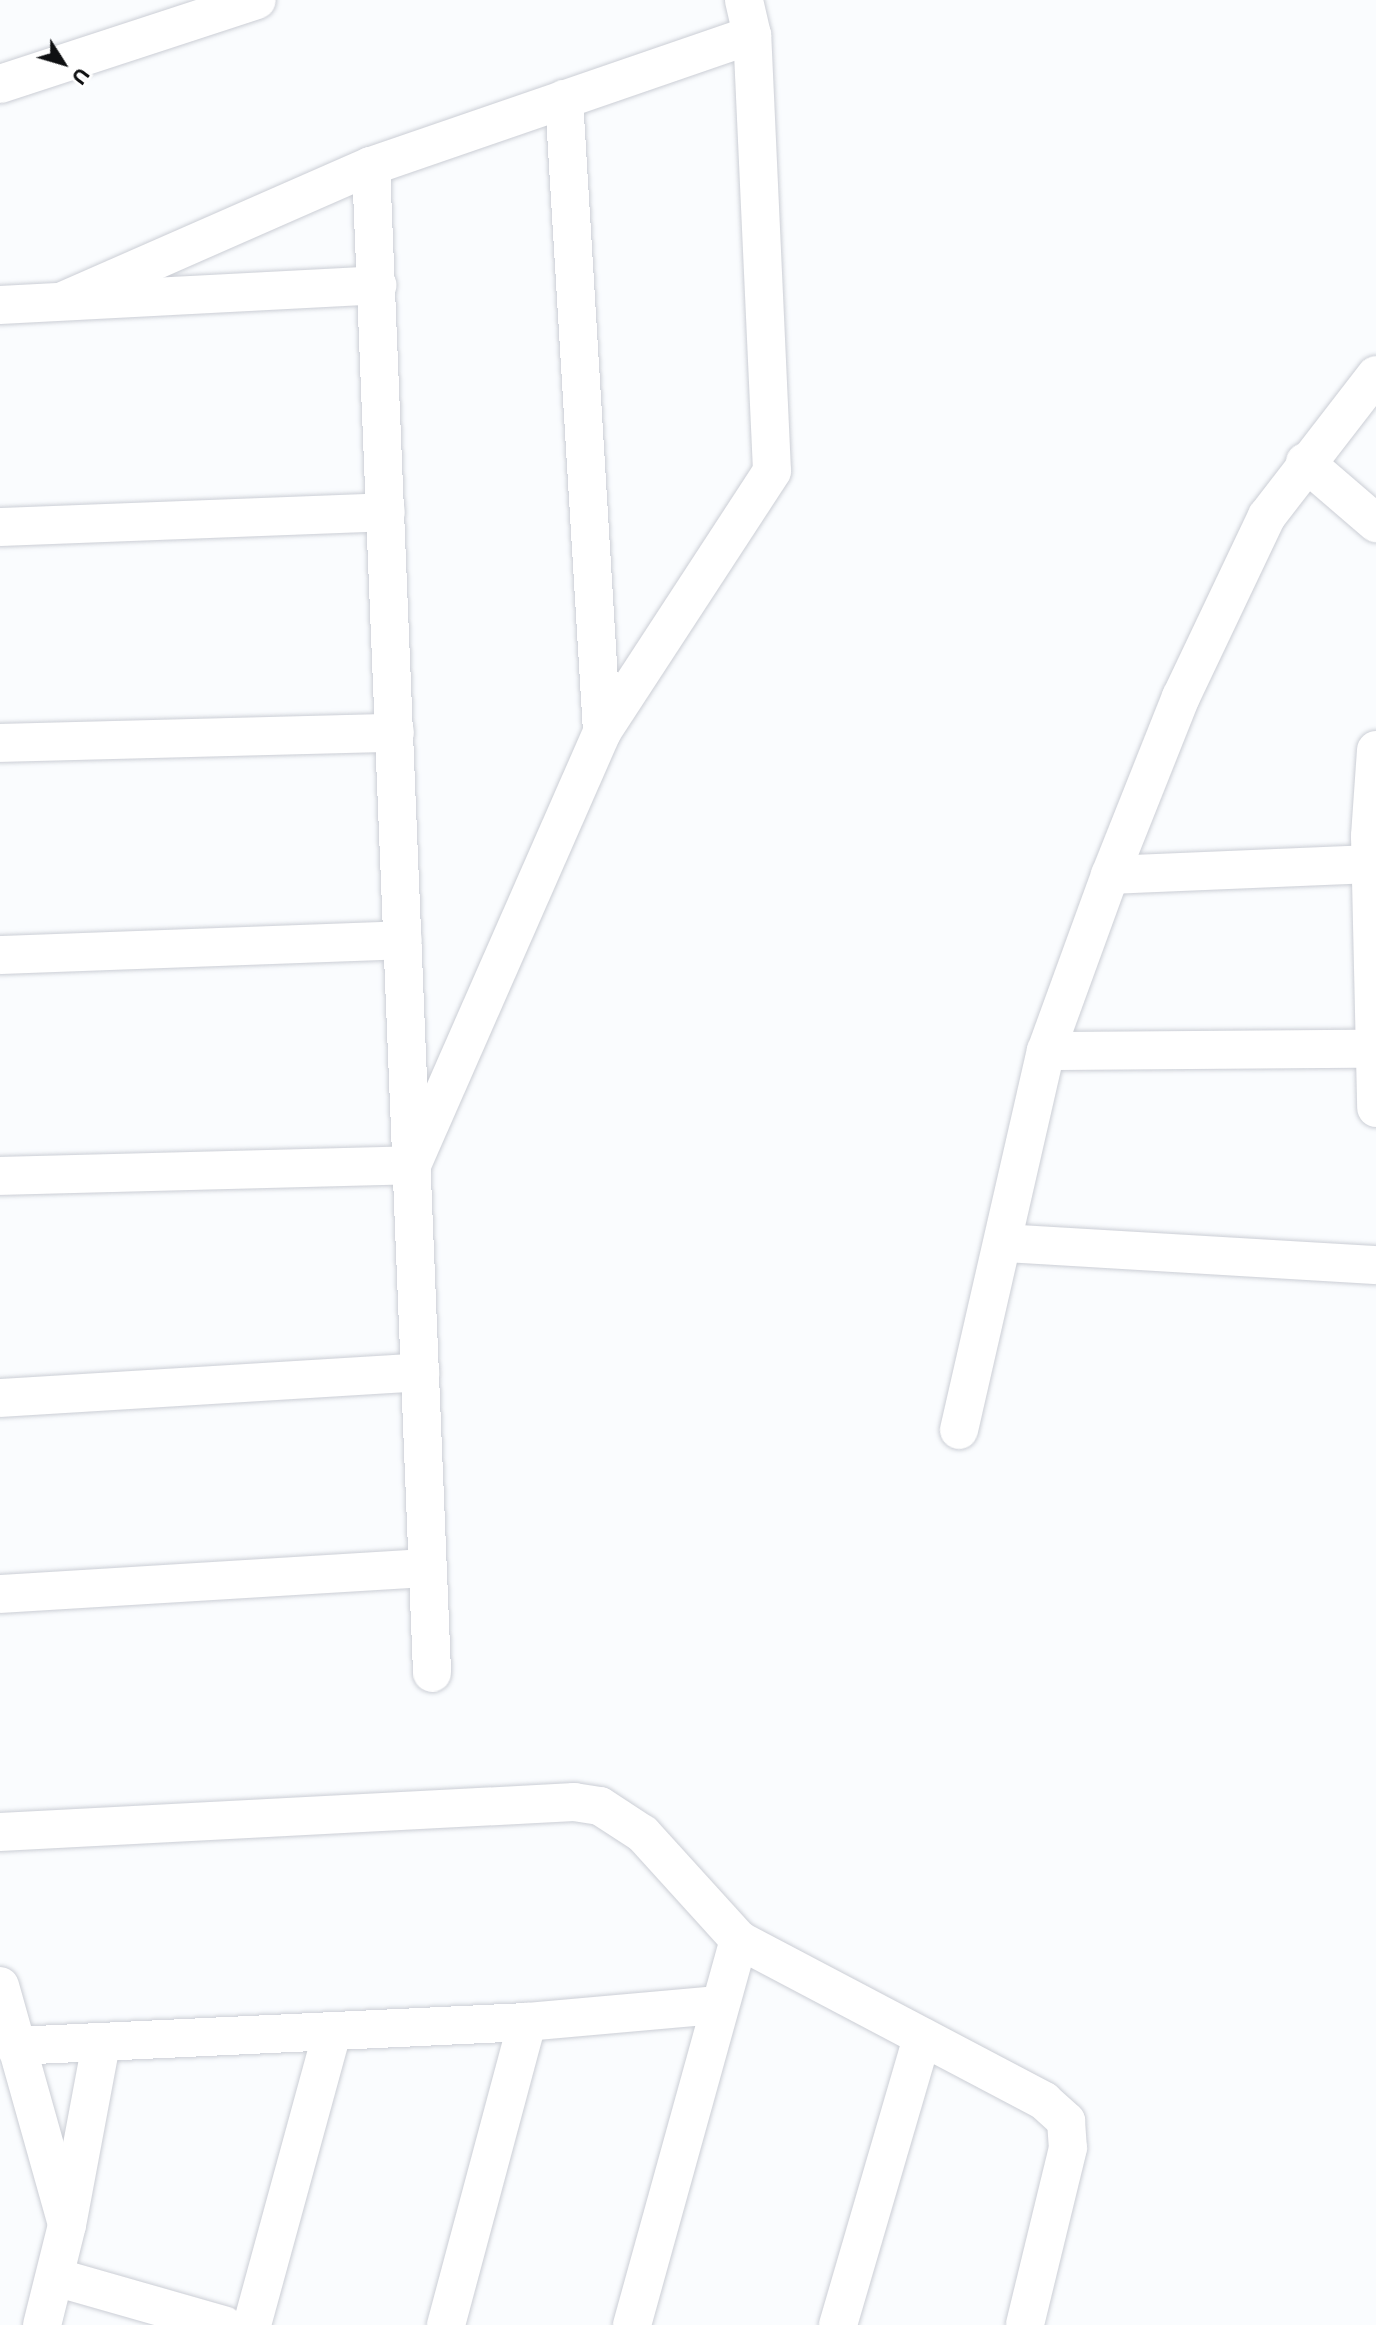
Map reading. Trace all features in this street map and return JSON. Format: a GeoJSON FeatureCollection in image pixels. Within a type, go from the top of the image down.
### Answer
{"type":"FeatureCollection","features":[{"type":"Feature","properties":{"kind":"street"},"geometry":{"type":"LineString","coordinates":[[0,84],[257,0]]}},
{"type":"Feature","properties":{"kind":"street"},"geometry":{"type":"LineString","coordinates":[[63,300],[371,166],[564,99],[748,17],[774,464],[602,732],[412,1165]]}},
{"type":"Feature","properties":{"kind":"street"},"geometry":{"type":"LineString","coordinates":[[564,99],[602,732]]}},
{"type":"Feature","properties":{"kind":"street"},"geometry":{"type":"LineString","coordinates":[[371,166],[432,1673]]}},
{"type":"Feature","properties":{"kind":"street"},"geometry":{"type":"LineString","coordinates":[[0,305],[377,285]]}},
{"type":"Feature","properties":{"kind":"street"},"geometry":{"type":"LineString","coordinates":[[959,1430],[1046,1051],[1110,875],[1181,697],[1267,516],[1306,462],[1376,375]]}},
{"type":"Feature","properties":{"kind":"street"},"geometry":{"type":"LineString","coordinates":[[1306,462],[1376,523]]}},
{"type":"Feature","properties":{"kind":"street"},"geometry":{"type":"LineString","coordinates":[[0,527],[386,512]]}},
{"type":"Feature","properties":{"kind":"street"},"geometry":{"type":"LineString","coordinates":[[0,743],[395,733]]}},
{"type":"Feature","properties":{"kind":"street"},"geometry":{"type":"LineString","coordinates":[[1376,750],[1371,864],[1372,1049],[1376,1108]]}},
{"type":"Feature","properties":{"kind":"street"},"geometry":{"type":"LineString","coordinates":[[1110,875],[1371,864]]}},
{"type":"Feature","properties":{"kind":"street"},"geometry":{"type":"LineString","coordinates":[[0,956],[403,940]]}},
{"type":"Feature","properties":{"kind":"street"},"geometry":{"type":"LineString","coordinates":[[1046,1051],[1372,1049]]}},
{"type":"Feature","properties":{"kind":"street"},"geometry":{"type":"LineString","coordinates":[[0,1176],[412,1165]]}},
{"type":"Feature","properties":{"kind":"street"},"geometry":{"type":"LineString","coordinates":[[1004,1243],[1376,1265]]}},
{"type":"Feature","properties":{"kind":"street"},"geometry":{"type":"LineString","coordinates":[[0,1398],[420,1372]]}},
{"type":"Feature","properties":{"kind":"street"},"geometry":{"type":"LineString","coordinates":[[0,1594],[427,1568]]}},
{"type":"Feature","properties":{"kind":"street"},"geometry":{"type":"LineString","coordinates":[[0,1832],[574,1801],[600,1806],[643,1834],[739,1940],[1045,2101],[1066,2121],[1068,2148],[1026,2325]]}},
{"type":"Feature","properties":{"kind":"street"},"geometry":{"type":"LineString","coordinates":[[632,2325],[739,1940]]}},
{"type":"Feature","properties":{"kind":"street"},"geometry":{"type":"LineString","coordinates":[[0,1986],[14,2046],[67,2225]]}},
{"type":"Feature","properties":{"kind":"street"},"geometry":{"type":"LineString","coordinates":[[14,2046],[527,2022],[719,2005]]}},
{"type":"Feature","properties":{"kind":"street"},"geometry":{"type":"LineString","coordinates":[[446,2325],[527,2022]]}},
{"type":"Feature","properties":{"kind":"street"},"geometry":{"type":"LineString","coordinates":[[252,2325],[332,2032]]}},
{"type":"Feature","properties":{"kind":"street"},"geometry":{"type":"LineString","coordinates":[[838,2325],[922,2037]]}},
{"type":"Feature","properties":{"kind":"street"},"geometry":{"type":"LineString","coordinates":[[42,2325],[67,2225],[101,2043]]}},
{"type":"Feature","properties":{"kind":"street"},"geometry":{"type":"LineString","coordinates":[[55,2277],[224,2325]]}}]}
